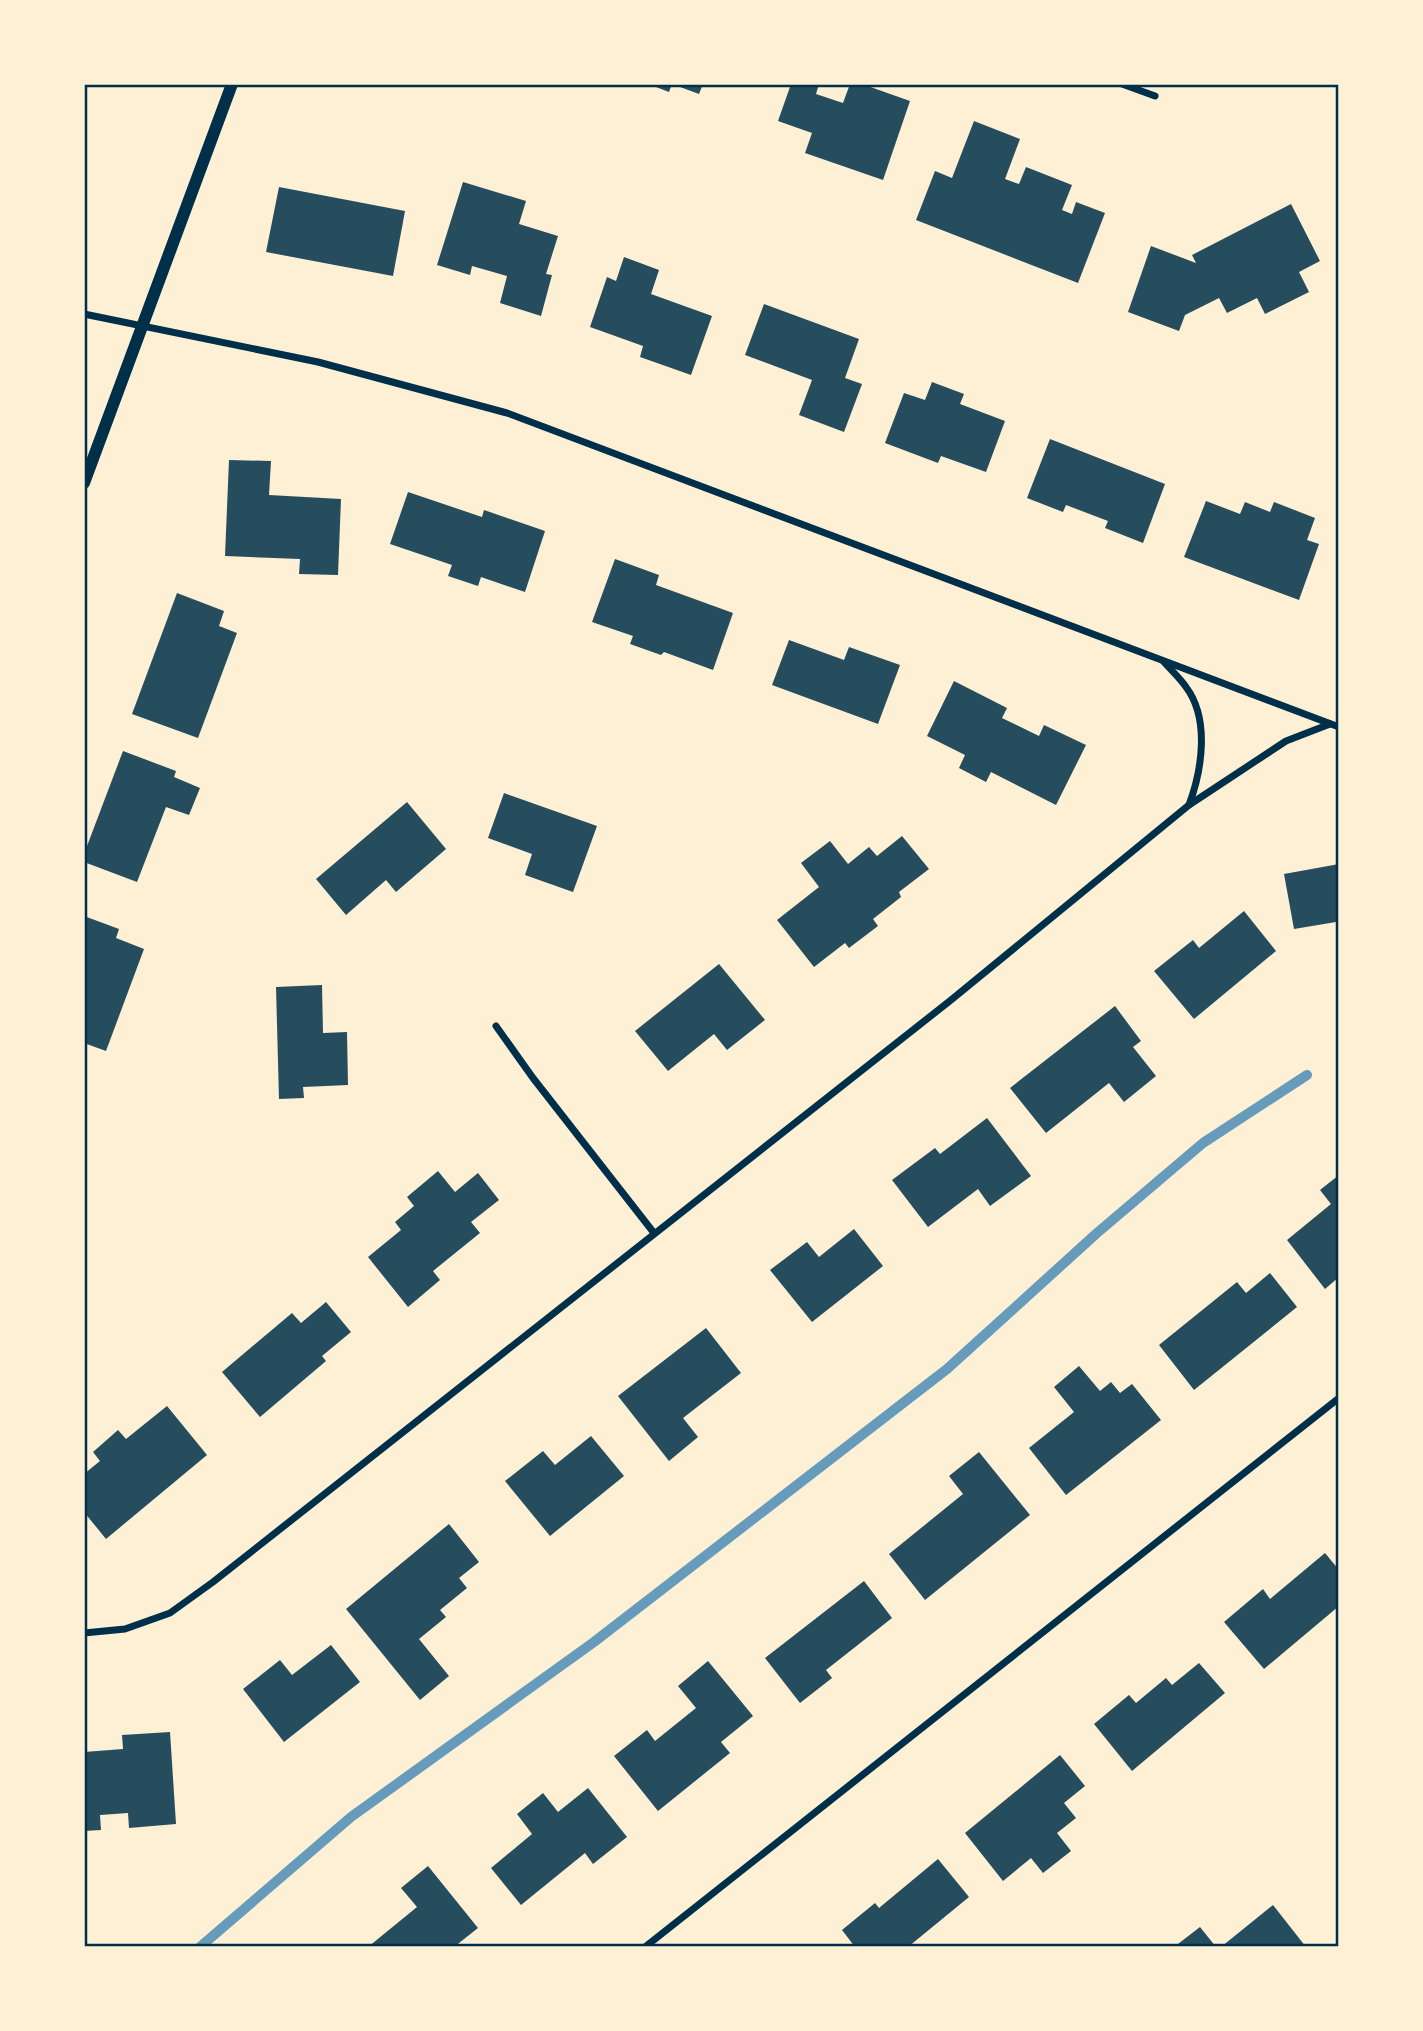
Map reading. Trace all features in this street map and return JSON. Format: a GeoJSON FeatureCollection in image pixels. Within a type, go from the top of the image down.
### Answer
{"type":"FeatureCollection","features":[{"type":"Feature","properties":{"kind":"street"},"geometry":{"type":"LineString","coordinates":[[84,483],[232,84]]}},
{"type":"Feature","properties":{"kind":"street"},"geometry":{"type":"LineString","coordinates":[[1122,84],[1155,96]]}},
{"type":"Feature","properties":{"kind":"street"},"geometry":{"type":"LineString","coordinates":[[84,314],[318,362],[508,413],[1339,727]]}},
{"type":"Feature","properties":{"kind":"street"},"geometry":{"type":"LineString","coordinates":[[1161,659],[1188,688],[1200,729],[1200,770],[1189,805]]}},
{"type":"Feature","properties":{"kind":"street"},"geometry":{"type":"LineString","coordinates":[[84,1633],[125,1629],[170,1613],[950,1000],[1189,805],[1278,745],[1330,724]]}},
{"type":"Feature","properties":{"kind":"street"},"geometry":{"type":"LineString","coordinates":[[496,1026],[533,1078],[654,1233]]}},
{"type":"Feature","properties":{"kind":"street"},"geometry":{"type":"LineString","coordinates":[[645,1947],[1339,1398]]}},
{"type":"Feature","properties":{"kind":"building"},"geometry":{"type":"Polygon","coordinates":[[[648,84],[672,84],[669,92],[648,84]]]}},
{"type":"Feature","properties":{"kind":"building"},"geometry":{"type":"Polygon","coordinates":[[[672,84],[703,84],[699,94],[672,84]]]}},
{"type":"Feature","properties":{"kind":"building"},"geometry":{"type":"Polygon","coordinates":[[[791,84],[819,84],[816,94],[843,103],[850,84],[862,84],[910,101],[883,180],[805,153],[812,133],[778,121],[791,84]]]}},
{"type":"Feature","properties":{"kind":"building"},"geometry":{"type":"Polygon","coordinates":[[[974,121],[1020,139],[1005,179],[1019,184],[1026,167],[1072,185],[1062,210],[1072,214],[1076,202],[1105,213],[1078,283],[916,220],[935,171],[952,178],[974,121]]]}},
{"type":"Feature","properties":{"kind":"building"},"geometry":{"type":"Polygon","coordinates":[[[463,182],[526,201],[519,224],[558,236],[546,274],[552,275],[541,316],[500,303],[507,276],[472,266],[470,275],[437,265],[463,182]]]}},
{"type":"Feature","properties":{"kind":"building"},"geometry":{"type":"Polygon","coordinates":[[[279,187],[405,211],[393,276],[266,252],[279,187]]]}},
{"type":"Feature","properties":{"kind":"building"},"geometry":{"type":"Polygon","coordinates":[[[1291,204],[1320,261],[1299,272],[1309,292],[1265,314],[1257,298],[1227,313],[1219,298],[1185,315],[1179,331],[1128,312],[1151,246],[1196,263],[1192,255],[1291,204]]]}},
{"type":"Feature","properties":{"kind":"building"},"geometry":{"type":"Polygon","coordinates":[[[624,257],[659,270],[651,294],[712,316],[691,375],[640,357],[643,346],[590,327],[607,277],[616,281],[624,257]]]}},
{"type":"Feature","properties":{"kind":"building"},"geometry":{"type":"Polygon","coordinates":[[[764,304],[859,339],[845,378],[862,384],[844,432],[799,415],[812,380],[745,355],[764,304]]]}},
{"type":"Feature","properties":{"kind":"building"},"geometry":{"type":"Polygon","coordinates":[[[932,382],[964,394],[960,404],[1005,421],[986,472],[941,456],[938,463],[885,443],[904,393],[925,400],[932,382]]]}},
{"type":"Feature","properties":{"kind":"building"},"geometry":{"type":"Polygon","coordinates":[[[1050,439],[1165,484],[1143,543],[1105,528],[1108,521],[1066,505],[1063,512],[1027,498],[1050,439]]]}},
{"type":"Feature","properties":{"kind":"building"},"geometry":{"type":"Polygon","coordinates":[[[229,460],[271,461],[269,495],[341,499],[338,575],[299,574],[300,559],[225,556],[229,460]]]}},
{"type":"Feature","properties":{"kind":"building"},"geometry":{"type":"Polygon","coordinates":[[[408,492],[482,517],[484,510],[545,531],[525,592],[481,577],[478,586],[448,576],[452,565],[390,544],[408,492]]]}},
{"type":"Feature","properties":{"kind":"building"},"geometry":{"type":"Polygon","coordinates":[[[1206,501],[1240,514],[1245,502],[1270,512],[1274,502],[1315,518],[1307,540],[1319,544],[1299,600],[1184,557],[1206,501]]]}},
{"type":"Feature","properties":{"kind":"building"},"geometry":{"type":"Polygon","coordinates":[[[615,559],[659,575],[656,585],[733,613],[713,670],[664,652],[661,655],[630,644],[633,636],[592,622],[615,559]]]}},
{"type":"Feature","properties":{"kind":"building"},"geometry":{"type":"Polygon","coordinates":[[[177,593],[224,611],[219,626],[237,633],[198,738],[132,714],[177,593]]]}},
{"type":"Feature","properties":{"kind":"building"},"geometry":{"type":"Polygon","coordinates":[[[789,640],[844,660],[849,647],[900,665],[878,724],[772,685],[789,640]]]}},
{"type":"Feature","properties":{"kind":"building"},"geometry":{"type":"Polygon","coordinates":[[[954,681],[1007,708],[1002,718],[1039,736],[1044,725],[1086,745],[1056,805],[991,772],[986,782],[959,768],[965,755],[927,736],[954,681]]]}},
{"type":"Feature","properties":{"kind":"building"},"geometry":{"type":"Polygon","coordinates":[[[123,751],[176,771],[174,777],[200,788],[189,815],[166,807],[137,882],[84,862],[84,854],[123,751]]]}},
{"type":"Feature","properties":{"kind":"building"},"geometry":{"type":"Polygon","coordinates":[[[504,793],[597,826],[573,892],[525,875],[532,854],[488,838],[504,793]]]}},
{"type":"Feature","properties":{"kind":"building"},"geometry":{"type":"Polygon","coordinates":[[[407,802],[446,849],[396,892],[386,880],[346,915],[316,879],[407,802]]]}},
{"type":"Feature","properties":{"kind":"building"},"geometry":{"type":"Polygon","coordinates":[[[902,836],[929,869],[899,892],[901,897],[873,919],[878,926],[849,948],[845,943],[814,967],[777,920],[819,887],[801,863],[830,841],[848,864],[869,847],[877,856],[902,836]]]}},
{"type":"Feature","properties":{"kind":"building"},"geometry":{"type":"Polygon","coordinates":[[[1339,864],[1339,933],[1336,922],[1294,929],[1284,874],[1339,864]]]}},
{"type":"Feature","properties":{"kind":"building"},"geometry":{"type":"Polygon","coordinates":[[[1244,911],[1276,951],[1194,1019],[1154,971],[1193,940],[1199,948],[1244,911]]]}},
{"type":"Feature","properties":{"kind":"building"},"geometry":{"type":"Polygon","coordinates":[[[84,916],[119,929],[116,938],[144,949],[106,1051],[84,1043],[84,916]]]}},
{"type":"Feature","properties":{"kind":"building"},"geometry":{"type":"Polygon","coordinates":[[[719,964],[765,1020],[727,1050],[714,1034],[668,1071],[635,1031],[719,964]]]}},
{"type":"Feature","properties":{"kind":"building"},"geometry":{"type":"Polygon","coordinates":[[[322,985],[323,1033],[347,1032],[348,1085],[303,1087],[304,1098],[279,1099],[276,987],[322,985]]]}},
{"type":"Feature","properties":{"kind":"building"},"geometry":{"type":"Polygon","coordinates":[[[1115,1006],[1141,1041],[1133,1047],[1156,1076],[1124,1102],[1109,1083],[1046,1133],[1010,1088],[1115,1006]]]}},
{"type":"Feature","properties":{"kind":"building"},"geometry":{"type":"Polygon","coordinates":[[[987,1118],[1031,1176],[990,1206],[978,1189],[928,1227],[892,1180],[935,1148],[940,1154],[987,1118]]]}},
{"type":"Feature","properties":{"kind":"building"},"geometry":{"type":"Polygon","coordinates":[[[438,1171],[455,1192],[478,1173],[499,1200],[471,1222],[480,1233],[433,1271],[440,1280],[408,1307],[368,1257],[401,1230],[395,1222],[414,1206],[407,1197],[438,1171]]]}},
{"type":"Feature","properties":{"kind":"building"},"geometry":{"type":"Polygon","coordinates":[[[1339,1175],[1339,1277],[1325,1289],[1287,1240],[1331,1204],[1320,1190],[1339,1175]]]}},
{"type":"Feature","properties":{"kind":"building"},"geometry":{"type":"Polygon","coordinates":[[[854,1229],[883,1266],[812,1322],[770,1270],[807,1242],[819,1257],[854,1229]]]}},
{"type":"Feature","properties":{"kind":"building"},"geometry":{"type":"Polygon","coordinates":[[[1270,1273],[1297,1307],[1194,1390],[1159,1345],[1237,1282],[1246,1293],[1270,1273]]]}},
{"type":"Feature","properties":{"kind":"building"},"geometry":{"type":"Polygon","coordinates":[[[326,1302],[351,1332],[322,1356],[326,1361],[260,1417],[222,1372],[292,1313],[301,1323],[326,1302]]]}},
{"type":"Feature","properties":{"kind":"building"},"geometry":{"type":"Polygon","coordinates":[[[706,1328],[741,1373],[683,1418],[698,1437],[669,1461],[618,1396],[706,1328]]]}},
{"type":"Feature","properties":{"kind":"building"},"geometry":{"type":"Polygon","coordinates":[[[1079,1366],[1100,1391],[1111,1382],[1120,1393],[1132,1384],[1161,1420],[1066,1495],[1029,1448],[1074,1412],[1054,1387],[1079,1366]]]}},
{"type":"Feature","properties":{"kind":"building"},"geometry":{"type":"Polygon","coordinates":[[[167,1406],[207,1455],[106,1539],[84,1512],[84,1474],[100,1461],[93,1452],[118,1430],[126,1439],[167,1406]]]}},
{"type":"Feature","properties":{"kind":"building"},"geometry":{"type":"Polygon","coordinates":[[[591,1436],[624,1476],[550,1536],[505,1481],[543,1451],[555,1465],[591,1436]]]}},
{"type":"Feature","properties":{"kind":"building"},"geometry":{"type":"Polygon","coordinates":[[[979,1452],[1030,1515],[925,1600],[889,1554],[963,1494],[949,1476],[979,1452]]]}},
{"type":"Feature","properties":{"kind":"building"},"geometry":{"type":"Polygon","coordinates":[[[449,1524],[479,1562],[459,1578],[467,1588],[440,1610],[446,1617],[419,1639],[449,1676],[420,1700],[346,1609],[449,1524]]]}},
{"type":"Feature","properties":{"kind":"building"},"geometry":{"type":"Polygon","coordinates":[[[1325,1553],[1339,1570],[1339,1606],[1264,1669],[1224,1622],[1263,1589],[1270,1599],[1325,1553]]]}},
{"type":"Feature","properties":{"kind":"building"},"geometry":{"type":"Polygon","coordinates":[[[864,1581],[892,1618],[826,1670],[832,1678],[800,1703],[765,1658],[864,1581]]]}},
{"type":"Feature","properties":{"kind":"building"},"geometry":{"type":"Polygon","coordinates":[[[331,1645],[360,1682],[284,1742],[243,1689],[280,1660],[292,1675],[331,1645]]]}},
{"type":"Feature","properties":{"kind":"building"},"geometry":{"type":"Polygon","coordinates":[[[708,1661],[753,1716],[721,1742],[730,1753],[658,1811],[614,1756],[647,1730],[655,1741],[696,1708],[678,1686],[708,1661]]]}},
{"type":"Feature","properties":{"kind":"building"},"geometry":{"type":"Polygon","coordinates":[[[1199,1663],[1225,1693],[1132,1771],[1094,1724],[1129,1695],[1136,1703],[1166,1678],[1172,1685],[1199,1663]]]}},
{"type":"Feature","properties":{"kind":"building"},"geometry":{"type":"Polygon","coordinates":[[[170,1732],[176,1824],[129,1828],[128,1813],[100,1815],[101,1830],[84,1831],[84,1752],[123,1749],[122,1735],[170,1732]]]}},
{"type":"Feature","properties":{"kind":"building"},"geometry":{"type":"Polygon","coordinates":[[[1060,1755],[1085,1786],[1064,1803],[1076,1818],[1057,1833],[1071,1851],[1043,1873],[1031,1858],[1003,1881],[965,1833],[1060,1755]]]}},
{"type":"Feature","properties":{"kind":"building"},"geometry":{"type":"Polygon","coordinates":[[[588,1788],[627,1837],[593,1864],[585,1853],[521,1905],[491,1868],[532,1834],[517,1814],[543,1793],[558,1812],[588,1788]]]}},
{"type":"Feature","properties":{"kind":"building"},"geometry":{"type":"Polygon","coordinates":[[[938,1859],[969,1897],[908,1947],[855,1947],[842,1930],[875,1903],[879,1908],[938,1859]]]}},
{"type":"Feature","properties":{"kind":"building"},"geometry":{"type":"Polygon","coordinates":[[[428,1866],[478,1928],[454,1947],[368,1947],[417,1907],[401,1888],[428,1866]]]}},
{"type":"Feature","properties":{"kind":"building"},"geometry":{"type":"Polygon","coordinates":[[[1273,1905],[1306,1947],[1221,1947],[1273,1905]]]}},
{"type":"Feature","properties":{"kind":"building"},"geometry":{"type":"Polygon","coordinates":[[[1200,1927],[1216,1947],[1174,1947],[1200,1927]]]}},
{"type":"Feature","properties":{"kind":"waterway"},"geometry":{"type":"LineString","coordinates":[[200,1947],[351,1817],[594,1642],[947,1369],[1097,1233],[1203,1143],[1307,1075]]}}]}
